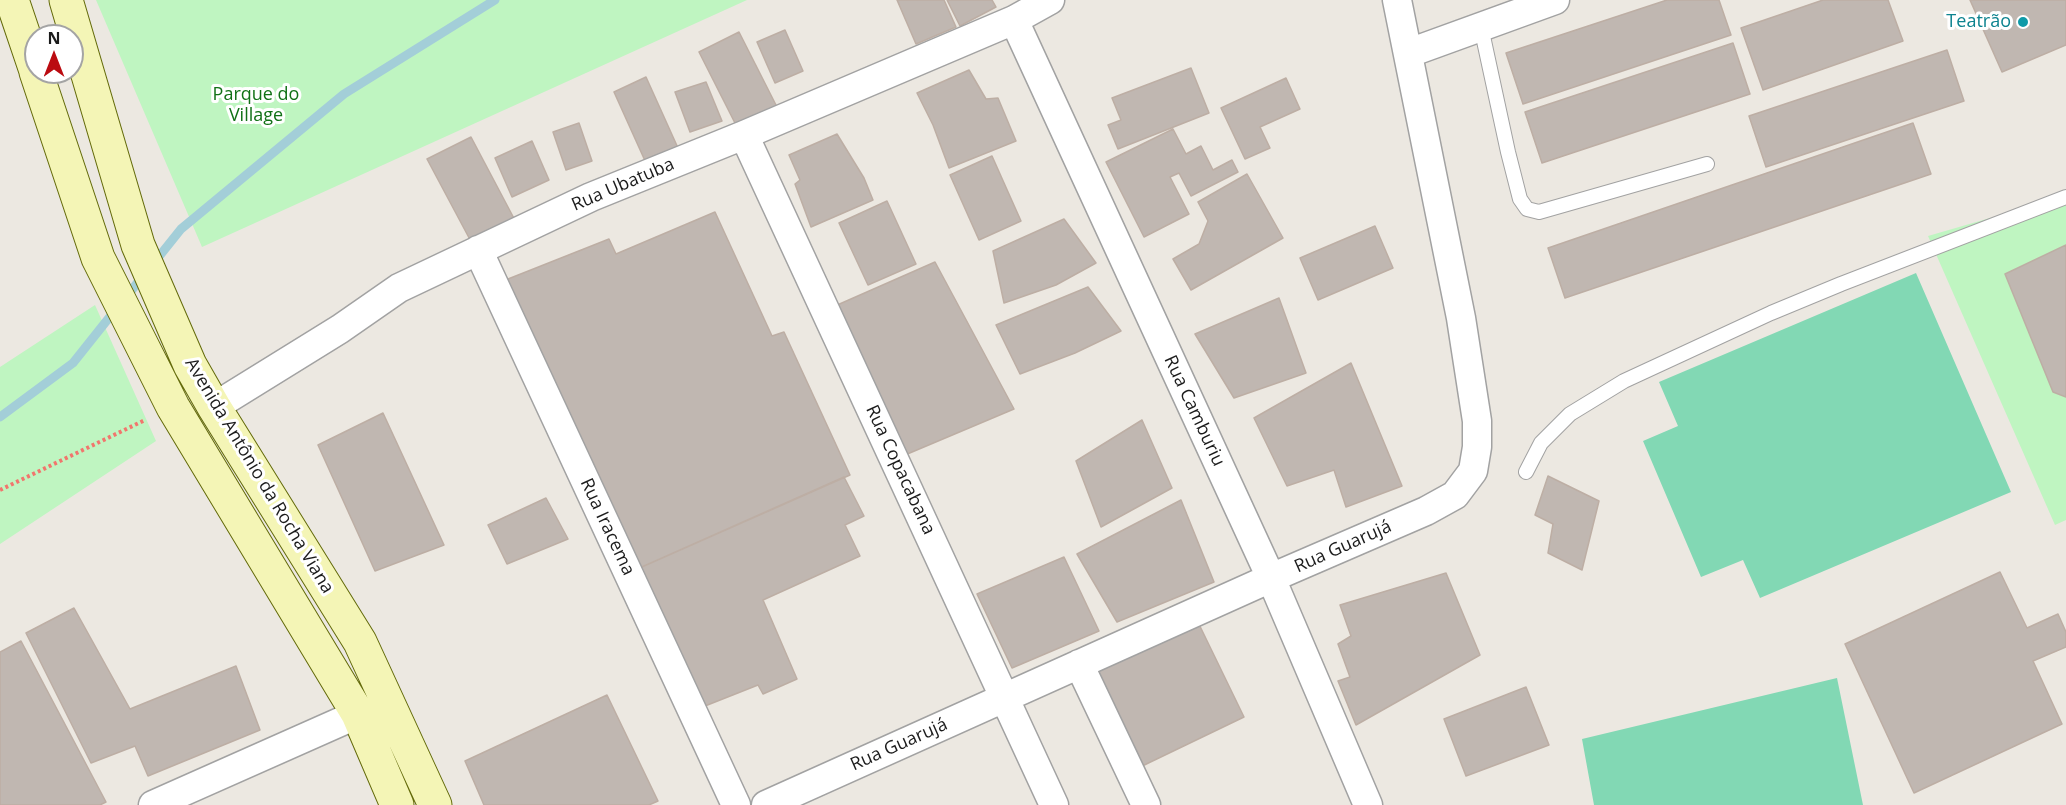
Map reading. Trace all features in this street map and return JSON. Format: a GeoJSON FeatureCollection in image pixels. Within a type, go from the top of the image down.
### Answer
{"type":"FeatureCollection","features":[{"type":"Feature","properties":{"kind":"main road","name":"Avenida Antônio da Rocha Viana"},"geometry":{"type":"LineString","coordinates":[[12,0],[24,36]]}},
{"type":"Feature","properties":{"kind":"main road","name":"Avenida Antônio da Rocha Viana"},"geometry":{"type":"LineString","coordinates":[[67,1],[138,244],[190,365],[360,642],[435,805]]}},
{"type":"Feature","properties":{"kind":"main road","name":"Avenida Antônio da Rocha Viana"},"geometry":{"type":"LineString","coordinates":[[40,84],[98,258],[166,392],[358,714],[397,805]]}},
{"type":"Feature","properties":{"kind":"street","name":"Rua Ubatuba"},"geometry":{"type":"LineString","coordinates":[[214,407],[340,329],[399,288],[591,197],[744,135],[1014,20],[1050,0]]}},
{"type":"Feature","properties":{"kind":"street","name":"Rua Guarujá"},"geometry":{"type":"LineString","coordinates":[[766,805],[1271,578],[1426,511],[1455,495],[1473,471],[1477,447],[1477,421],[1461,318],[1397,0]]}},
{"type":"Feature","properties":{"kind":"street"},"geometry":{"type":"LineString","coordinates":[[1409,53],[1555,0]]}},
{"type":"Feature","properties":{"kind":"street","name":"Rua Camburiu"},"geometry":{"type":"LineString","coordinates":[[1014,20],[1271,578],[1368,805]]}},
{"type":"Feature","properties":{"kind":"street","name":"Rua Copacabana"},"geometry":{"type":"LineString","coordinates":[[744,135],[1054,805]]}},
{"type":"Feature","properties":{"kind":"street","name":"Rua Iracema"},"geometry":{"type":"LineString","coordinates":[[478,250],[736,805]]}},
{"type":"Feature","properties":{"kind":"street"},"geometry":{"type":"LineString","coordinates":[[1079,664],[1146,805]]}},
{"type":"Feature","properties":{"kind":"street"},"geometry":{"type":"LineString","coordinates":[[153,805],[358,714]]}},
{"type":"Feature","properties":{"kind":"lane"},"geometry":{"type":"LineString","coordinates":[[1481,27],[1510,161],[1520,199],[1527,208],[1539,212],[1707,164]]}},
{"type":"Feature","properties":{"kind":"lane"},"geometry":{"type":"LineString","coordinates":[[1526,472],[1541,443],[1570,414],[1624,381],[1831,288],[2066,197]]}},
{"type":"Feature","properties":{"kind":"path"},"geometry":{"type":"LineString","coordinates":[[0,490],[166,392]]}},
{"type":"Feature","properties":{"kind":"green space","name":"Parque do Village"},"geometry":{"type":"Polygon","coordinates":[[[96,0],[747,0],[202,247],[96,0]]]}},
{"type":"Feature","properties":{"kind":"green space"},"geometry":{"type":"Polygon","coordinates":[[[2066,196],[2066,520],[2055,525],[1928,236],[2066,196]]]}},
{"type":"Feature","properties":{"kind":"green space"},"geometry":{"type":"Polygon","coordinates":[[[1916,273],[2011,492],[1760,598],[1743,560],[1701,577],[1643,441],[1678,426],[1659,382],[1916,273]]]}},
{"type":"Feature","properties":{"kind":"green space"},"geometry":{"type":"Polygon","coordinates":[[[95,305],[156,441],[0,544],[0,367],[95,305]]]}},
{"type":"Feature","properties":{"kind":"green space"},"geometry":{"type":"Polygon","coordinates":[[[1837,678],[1863,805],[1594,805],[1582,739],[1837,678]]]}},
{"type":"Feature","properties":{"kind":"building"},"geometry":{"type":"Polygon","coordinates":[[[897,0],[944,0],[956,27],[916,44],[897,0]]]}},
{"type":"Feature","properties":{"kind":"building"},"geometry":{"type":"Polygon","coordinates":[[[947,0],[992,0],[996,7],[960,26],[947,0]]]}},
{"type":"Feature","properties":{"kind":"building"},"geometry":{"type":"Polygon","coordinates":[[[1667,0],[1719,0],[1731,35],[1523,104],[1506,53],[1667,0]]]}},
{"type":"Feature","properties":{"kind":"building"},"geometry":{"type":"Polygon","coordinates":[[[1823,0],[1888,0],[1903,41],[1763,90],[1741,28],[1823,0]]]}},
{"type":"Feature","properties":{"kind":"building","name":"Teatrão"},"geometry":{"type":"Polygon","coordinates":[[[1970,0],[2066,0],[2066,45],[2002,72],[1970,0]]]}},
{"type":"Feature","properties":{"kind":"building"},"geometry":{"type":"Polygon","coordinates":[[[785,30],[803,71],[775,83],[757,42],[785,30]]]}},
{"type":"Feature","properties":{"kind":"building"},"geometry":{"type":"Polygon","coordinates":[[[739,32],[778,109],[738,129],[699,52],[739,32]]]}},
{"type":"Feature","properties":{"kind":"building"},"geometry":{"type":"Polygon","coordinates":[[[1733,43],[1750,94],[1542,163],[1525,112],[1733,43]]]}},
{"type":"Feature","properties":{"kind":"building"},"geometry":{"type":"Polygon","coordinates":[[[1947,50],[1964,101],[1766,167],[1749,116],[1947,50]]]}},
{"type":"Feature","properties":{"kind":"building"},"geometry":{"type":"Polygon","coordinates":[[[1191,68],[1209,113],[1118,149],[1108,125],[1121,120],[1112,98],[1191,68]]]}},
{"type":"Feature","properties":{"kind":"building"},"geometry":{"type":"Polygon","coordinates":[[[969,70],[986,99],[998,98],[1016,141],[949,168],[933,125],[917,93],[969,70]]]}},
{"type":"Feature","properties":{"kind":"building"},"geometry":{"type":"Polygon","coordinates":[[[646,77],[678,148],[646,163],[614,92],[646,77]]]}},
{"type":"Feature","properties":{"kind":"building"},"geometry":{"type":"Polygon","coordinates":[[[1286,78],[1300,109],[1260,127],[1270,148],[1245,159],[1221,108],[1286,78]]]}},
{"type":"Feature","properties":{"kind":"building"},"geometry":{"type":"Polygon","coordinates":[[[706,82],[722,121],[690,132],[675,92],[706,82]]]}},
{"type":"Feature","properties":{"kind":"building"},"geometry":{"type":"Polygon","coordinates":[[[579,123],[592,161],[566,170],[553,132],[579,123]]]}},
{"type":"Feature","properties":{"kind":"building"},"geometry":{"type":"Polygon","coordinates":[[[1913,123],[1931,174],[1565,298],[1548,248],[1913,123]]]}},
{"type":"Feature","properties":{"kind":"building"},"geometry":{"type":"Polygon","coordinates":[[[1173,129],[1186,154],[1201,146],[1213,170],[1232,160],[1238,172],[1191,196],[1179,173],[1170,177],[1189,214],[1144,237],[1106,162],[1173,129]]]}},
{"type":"Feature","properties":{"kind":"building"},"geometry":{"type":"Polygon","coordinates":[[[837,134],[864,178],[873,200],[811,227],[795,184],[800,180],[789,155],[837,134]]]}},
{"type":"Feature","properties":{"kind":"building"},"geometry":{"type":"Polygon","coordinates":[[[471,137],[518,226],[475,249],[427,159],[471,137]]]}},
{"type":"Feature","properties":{"kind":"building"},"geometry":{"type":"Polygon","coordinates":[[[532,141],[549,180],[512,197],[495,158],[532,141]]]}},
{"type":"Feature","properties":{"kind":"building"},"geometry":{"type":"Polygon","coordinates":[[[992,156],[1021,221],[979,240],[950,175],[992,156]]]}},
{"type":"Feature","properties":{"kind":"building"},"geometry":{"type":"Polygon","coordinates":[[[1247,174],[1283,238],[1191,290],[1173,259],[1199,244],[1208,221],[1198,202],[1247,174]]]}},
{"type":"Feature","properties":{"kind":"building"},"geometry":{"type":"Polygon","coordinates":[[[887,201],[916,264],[868,285],[839,223],[887,201]]]}},
{"type":"Feature","properties":{"kind":"building"},"geometry":{"type":"Polygon","coordinates":[[[715,212],[772,336],[784,332],[850,475],[635,570],[503,281],[609,239],[616,254],[715,212]]]}},
{"type":"Feature","properties":{"kind":"building"},"geometry":{"type":"Polygon","coordinates":[[[1064,219],[1096,263],[1056,285],[1004,303],[993,251],[1064,219]]]}},
{"type":"Feature","properties":{"kind":"building"},"geometry":{"type":"Polygon","coordinates":[[[1375,226],[1393,268],[1318,300],[1300,258],[1375,226]]]}},
{"type":"Feature","properties":{"kind":"building"},"geometry":{"type":"Polygon","coordinates":[[[2066,245],[2066,397],[2053,392],[2005,274],[2066,245]]]}},
{"type":"Feature","properties":{"kind":"building"},"geometry":{"type":"Polygon","coordinates":[[[935,262],[1014,409],[905,455],[835,306],[935,262]]]}},
{"type":"Feature","properties":{"kind":"building"},"geometry":{"type":"Polygon","coordinates":[[[1088,287],[1121,331],[1075,353],[1020,374],[996,325],[1088,287]]]}},
{"type":"Feature","properties":{"kind":"building"},"geometry":{"type":"Polygon","coordinates":[[[1279,298],[1306,373],[1234,398],[1195,334],[1279,298]]]}},
{"type":"Feature","properties":{"kind":"building"},"geometry":{"type":"Polygon","coordinates":[[[1351,363],[1402,486],[1346,507],[1334,470],[1287,486],[1254,418],[1351,363]]]}},
{"type":"Feature","properties":{"kind":"building"},"geometry":{"type":"Polygon","coordinates":[[[383,413],[444,545],[375,571],[318,445],[383,413]]]}},
{"type":"Feature","properties":{"kind":"building"},"geometry":{"type":"Polygon","coordinates":[[[1142,420],[1172,488],[1101,527],[1076,461],[1142,420]]]}},
{"type":"Feature","properties":{"kind":"building"},"geometry":{"type":"Polygon","coordinates":[[[1548,476],[1599,501],[1582,570],[1548,553],[1553,524],[1535,515],[1548,476]]]}},
{"type":"Feature","properties":{"kind":"building"},"geometry":{"type":"Polygon","coordinates":[[[844,477],[864,516],[845,525],[860,556],[763,600],[797,679],[763,694],[758,685],[705,706],[635,570],[844,477]]]}},
{"type":"Feature","properties":{"kind":"building"},"geometry":{"type":"Polygon","coordinates":[[[546,498],[568,539],[507,564],[488,525],[546,498]]]}},
{"type":"Feature","properties":{"kind":"building"},"geometry":{"type":"Polygon","coordinates":[[[1181,500],[1214,582],[1117,622],[1077,554],[1181,500]]]}},
{"type":"Feature","properties":{"kind":"building"},"geometry":{"type":"Polygon","coordinates":[[[1064,557],[1099,631],[1012,668],[977,594],[1064,557]]]}},
{"type":"Feature","properties":{"kind":"building"},"geometry":{"type":"Polygon","coordinates":[[[2000,572],[2027,628],[2058,614],[2066,632],[2066,647],[2033,661],[2062,724],[1914,793],[1845,644],[2000,572]]]}},
{"type":"Feature","properties":{"kind":"building"},"geometry":{"type":"Polygon","coordinates":[[[1446,573],[1480,655],[1356,725],[1338,681],[1350,677],[1338,644],[1351,636],[1340,605],[1446,573]]]}},
{"type":"Feature","properties":{"kind":"building"},"geometry":{"type":"Polygon","coordinates":[[[74,608],[130,709],[236,666],[260,730],[148,776],[135,746],[91,763],[26,633],[74,608]]]}},
{"type":"Feature","properties":{"kind":"building"},"geometry":{"type":"Polygon","coordinates":[[[1195,616],[1244,717],[1136,769],[1087,667],[1195,616]]]}},
{"type":"Feature","properties":{"kind":"building"},"geometry":{"type":"Polygon","coordinates":[[[21,641],[106,802],[100,805],[0,805],[0,652],[21,641]]]}},
{"type":"Feature","properties":{"kind":"building"},"geometry":{"type":"Polygon","coordinates":[[[1526,687],[1549,745],[1466,776],[1444,719],[1526,687]]]}},
{"type":"Feature","properties":{"kind":"building"},"geometry":{"type":"Polygon","coordinates":[[[607,695],[658,801],[649,805],[484,805],[465,761],[607,695]]]}},
{"type":"Feature","properties":{"kind":"waterway"},"geometry":{"type":"LineString","coordinates":[[153,264],[181,229],[344,94],[495,0]]}},
{"type":"Feature","properties":{"kind":"waterway"},"geometry":{"type":"LineString","coordinates":[[125,299],[144,274]]}},
{"type":"Feature","properties":{"kind":"waterway"},"geometry":{"type":"LineString","coordinates":[[0,417],[73,363],[116,309]]}},
{"type":"Feature","properties":{"kind":"place","name":"Teatrão"},"geometry":{"type":"Point","coordinates":[2023,22]}}]}
